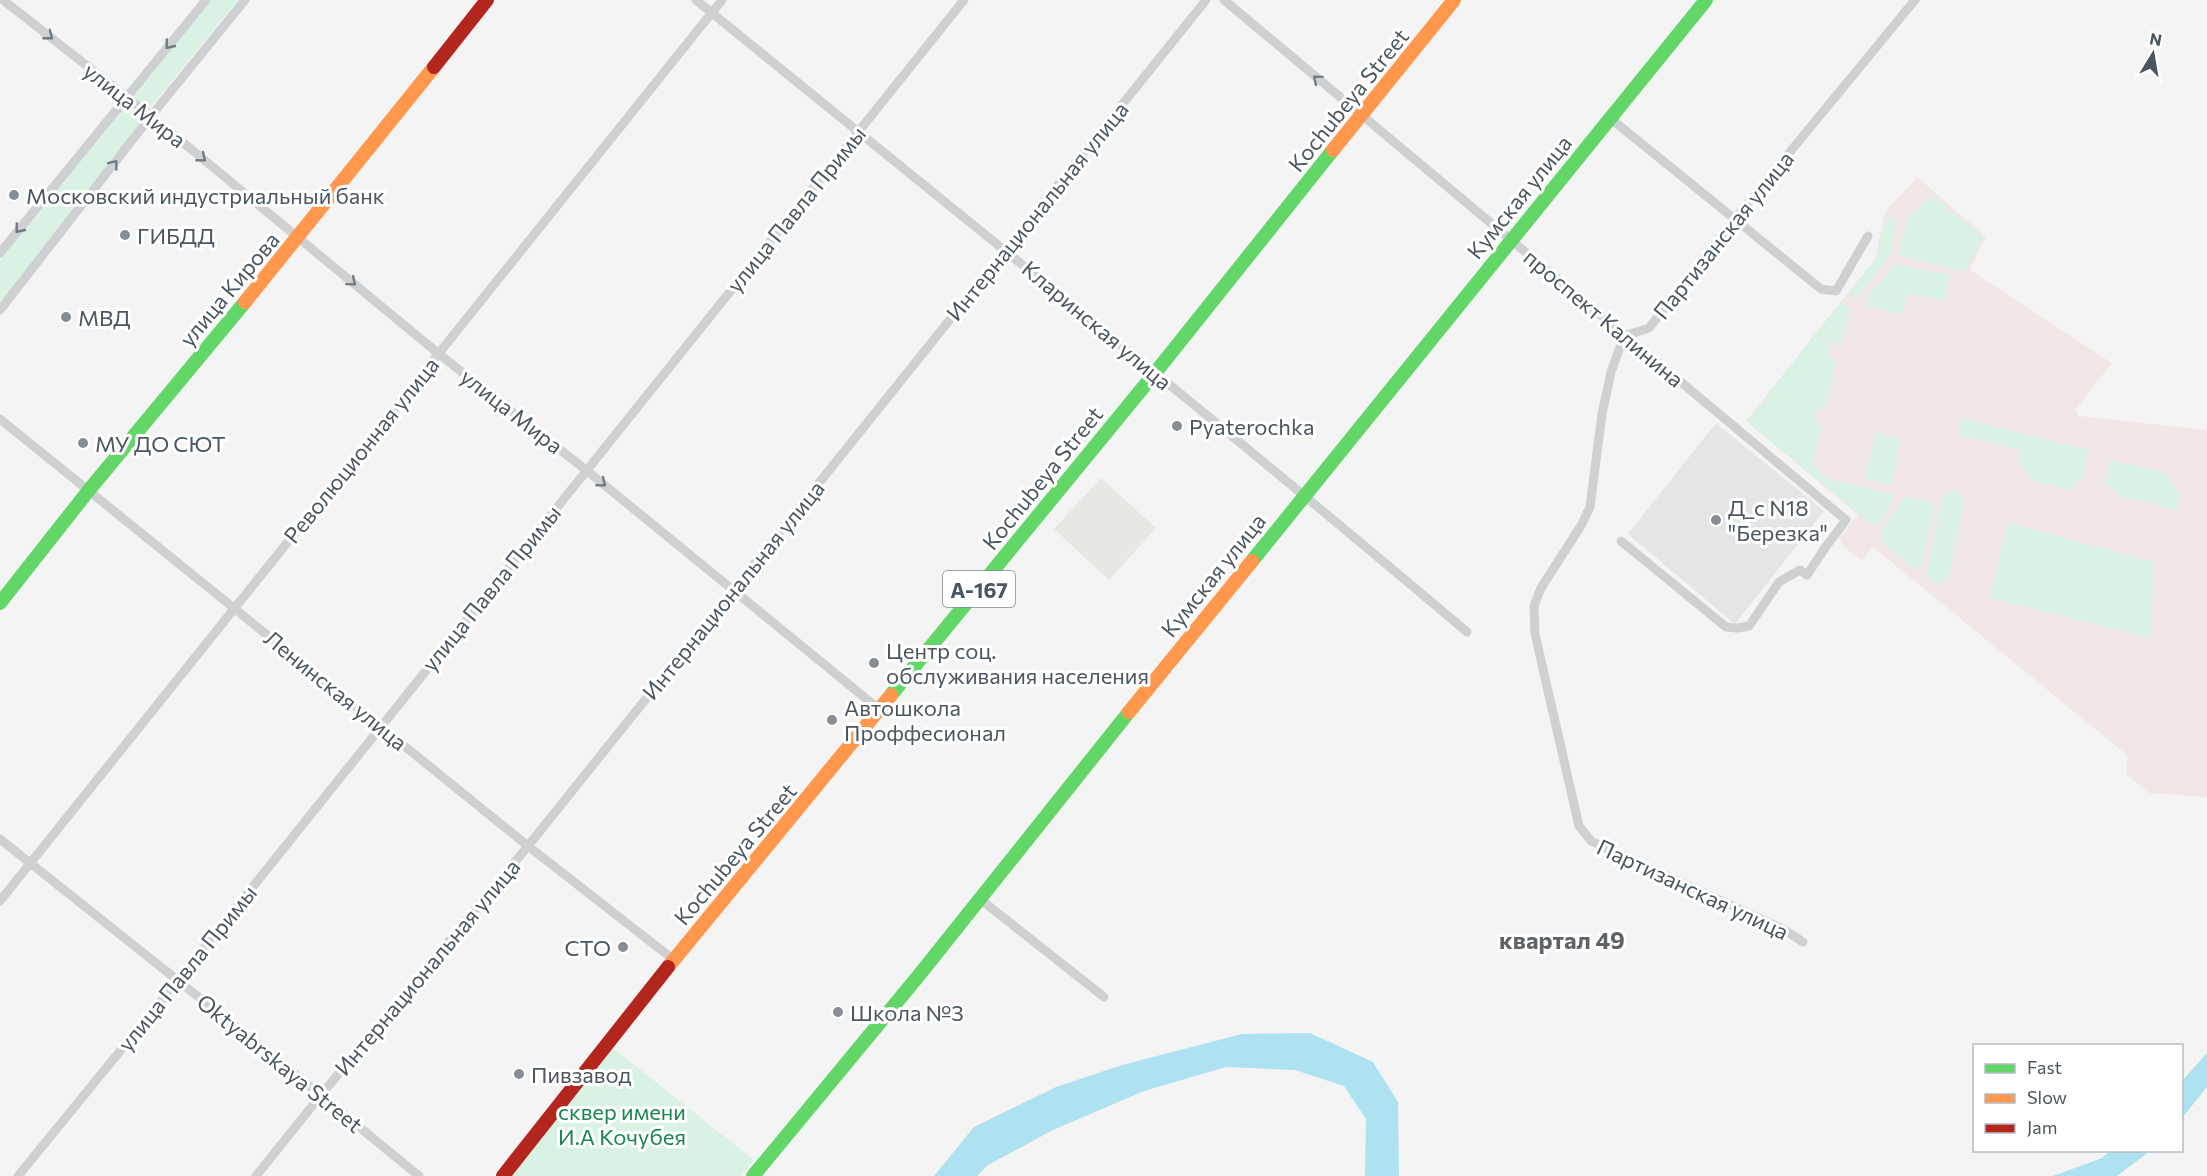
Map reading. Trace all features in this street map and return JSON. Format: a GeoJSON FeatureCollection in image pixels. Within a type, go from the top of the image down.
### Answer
{"type":"FeatureCollection","features":[{"type":"Feature","properties":{"kind":"street","name":"улица Мира"},"geometry":{"type":"LineString","coordinates":[[3,0],[151,116],[439,354],[734,589],[880,710]]}},
{"type":"Feature","properties":{"kind":"street"},"geometry":{"type":"LineString","coordinates":[[0,253],[206,0]]}},
{"type":"Feature","properties":{"kind":"street"},"geometry":{"type":"LineString","coordinates":[[0,310],[151,116],[245,0]]}},
{"type":"Feature","properties":{"kind":"street","name":"улица Кирова"},"geometry":{"type":"LineString","coordinates":[[0,603],[89,490],[299,237],[487,0]]}},
{"type":"Feature","properties":{"kind":"street","name":"Кларинская улица"},"geometry":{"type":"LineString","coordinates":[[696,0],[1305,495],[1467,632]]}},
{"type":"Feature","properties":{"kind":"street","name":"Революционная улица"},"geometry":{"type":"LineString","coordinates":[[0,901],[722,0]]}},
{"type":"Feature","properties":{"kind":"street","name":"улица Павла Примы"},"geometry":{"type":"LineString","coordinates":[[18,1176],[178,980],[964,0]]}},
{"type":"Feature","properties":{"kind":"street","name":"Интернациональная улица"},"geometry":{"type":"LineString","coordinates":[[256,1176],[528,846],[1206,0]]}},
{"type":"Feature","properties":{"kind":"street","name":"проспект Калинина"},"geometry":{"type":"LineString","coordinates":[[1224,0],[1846,520],[1807,575],[1800,570],[1779,582],[1749,626],[1737,628],[1726,627],[1621,541]]}},
{"type":"Feature","properties":{"kind":"street","name":"Kochubeya Street"},"geometry":{"type":"LineString","coordinates":[[503,1176],[674,960],[1155,373],[1454,0]]}},
{"type":"Feature","properties":{"kind":"street","name":"Кумская улица"},"geometry":{"type":"LineString","coordinates":[[753,1176],[980,899],[1706,0]]}},
{"type":"Feature","properties":{"kind":"street","name":"Партизанская улица"},"geometry":{"type":"LineString","coordinates":[[1803,942],[1783,929],[1591,841],[1579,826],[1535,634],[1534,606],[1541,588],[1582,524],[1590,507],[1602,414],[1611,372],[1624,336],[1649,328],[1734,220],[1915,0]]}},
{"type":"Feature","properties":{"kind":"street"},"geometry":{"type":"LineString","coordinates":[[1610,118],[1821,290],[1836,291],[1868,236]]}},
{"type":"Feature","properties":{"kind":"street","name":"Ленинская улица"},"geometry":{"type":"LineString","coordinates":[[0,419],[528,846],[674,960]]}},
{"type":"Feature","properties":{"kind":"street","name":"Oktyabrskaya Street"},"geometry":{"type":"LineString","coordinates":[[0,839],[419,1176]]}},
{"type":"Feature","properties":{"kind":"street"},"geometry":{"type":"LineString","coordinates":[[980,899],[1104,997]]}},
{"type":"Feature","properties":{"kind":"shaded area"},"geometry":{"type":"Polygon","coordinates":[[[1917,177],[1986,237],[1970,270],[2112,363],[2075,410],[2079,416],[2207,430],[2207,797],[2149,793],[2127,775],[2127,755],[1873,547],[1862,561],[1843,546],[1839,538],[1858,515],[1746,421],[1875,259],[1885,212],[1917,177]]]}},
{"type":"Feature","properties":{"kind":"shaded area"},"geometry":{"type":"Polygon","coordinates":[[[1716,423],[1824,511],[1735,624],[1628,534],[1716,423]]]}},
{"type":"Feature","properties":{"kind":"shaded area"},"geometry":{"type":"Polygon","coordinates":[[[1101,478],[1156,528],[1109,580],[1054,529],[1101,478]]]}},
{"type":"Feature","properties":{"kind":"green space"},"geometry":{"type":"Polygon","coordinates":[[[211,0],[238,0],[149,109],[133,97],[211,0]]]}},
{"type":"Feature","properties":{"kind":"green space"},"geometry":{"type":"Polygon","coordinates":[[[127,101],[147,117],[0,303],[0,260],[127,101]]]}},
{"type":"Feature","properties":{"kind":"green space"},"geometry":{"type":"Polygon","coordinates":[[[1931,195],[1983,237],[1965,271],[1899,256],[1908,219],[1931,195]]]}},
{"type":"Feature","properties":{"kind":"green space"},"geometry":{"type":"Polygon","coordinates":[[[1887,215],[1897,222],[1889,258],[1856,298],[1849,293],[1876,259],[1887,215]]]}},
{"type":"Feature","properties":{"kind":"green space"},"geometry":{"type":"Polygon","coordinates":[[[1895,264],[1949,275],[1945,301],[1907,293],[1902,314],[1870,307],[1866,302],[1868,296],[1895,264]]]}},
{"type":"Feature","properties":{"kind":"green space"},"geometry":{"type":"Polygon","coordinates":[[[1841,301],[1850,309],[1841,344],[1831,342],[1828,357],[1837,360],[1825,410],[1818,408],[1814,423],[1822,425],[1813,463],[1824,478],[1891,494],[1892,503],[1875,527],[1747,422],[1841,301]]]}},
{"type":"Feature","properties":{"kind":"green space"},"geometry":{"type":"Polygon","coordinates":[[[1962,418],[2088,450],[2083,477],[2068,490],[2032,480],[2019,459],[2021,450],[1959,435],[1962,418]]]}},
{"type":"Feature","properties":{"kind":"green space"},"geometry":{"type":"Polygon","coordinates":[[[1876,432],[1901,438],[1891,485],[1865,479],[1876,432]]]}},
{"type":"Feature","properties":{"kind":"green space"},"geometry":{"type":"Polygon","coordinates":[[[2110,460],[2165,472],[2180,496],[2177,510],[2119,496],[2106,483],[2110,460]]]}},
{"type":"Feature","properties":{"kind":"green space"},"geometry":{"type":"Polygon","coordinates":[[[1955,491],[1964,502],[1948,578],[1938,585],[1932,583],[1926,573],[1942,498],[1948,492],[1955,491]]]}},
{"type":"Feature","properties":{"kind":"green space"},"geometry":{"type":"Polygon","coordinates":[[[1905,497],[1930,501],[1934,509],[1922,563],[1916,570],[1892,551],[1882,538],[1887,523],[1905,497]]]}},
{"type":"Feature","properties":{"kind":"green space"},"geometry":{"type":"Polygon","coordinates":[[[2008,523],[2154,562],[2150,638],[1990,598],[2008,523]]]}},
{"type":"Feature","properties":{"kind":"green space","name":"сквер имени И.А Кочубея"},"geometry":{"type":"Polygon","coordinates":[[[613,1048],[754,1160],[741,1176],[511,1176],[613,1048]]]}},
{"type":"Feature","properties":{"kind":"water"},"geometry":{"type":"Polygon","coordinates":[[[1310,1033],[1373,1062],[1398,1102],[1399,1176],[1365,1176],[1366,1119],[1344,1086],[1295,1070],[1226,1067],[1144,1091],[1053,1130],[988,1165],[977,1176],[934,1176],[974,1127],[1056,1087],[1122,1065],[1242,1034],[1310,1033]]]}},
{"type":"Feature","properties":{"kind":"water"},"geometry":{"type":"Polygon","coordinates":[[[2207,1053],[2207,1087],[2183,1117],[2183,1080],[2207,1053]]]}},
{"type":"Feature","properties":{"kind":"water"},"geometry":{"type":"Polygon","coordinates":[[[2109,1152],[2149,1152],[2117,1176],[2053,1176],[2102,1158],[2109,1152]]]}},
{"type":"Feature","properties":{"kind":"traffic: fast"},"geometry":{"type":"LineString","coordinates":[[1252,561],[1706,0]]}},
{"type":"Feature","properties":{"kind":"traffic: fast"},"geometry":{"type":"LineString","coordinates":[[891,695],[1155,373],[1333,150]]}},
{"type":"Feature","properties":{"kind":"traffic: fast"},"geometry":{"type":"LineString","coordinates":[[0,603],[89,490],[245,302]]}},
{"type":"Feature","properties":{"kind":"traffic: fast"},"geometry":{"type":"LineString","coordinates":[[753,1176],[920,974],[1129,712]]}},
{"type":"Feature","properties":{"kind":"traffic: slow"},"geometry":{"type":"LineString","coordinates":[[1333,150],[1454,0]]}},
{"type":"Feature","properties":{"kind":"traffic: slow"},"geometry":{"type":"LineString","coordinates":[[245,302],[434,67]]}},
{"type":"Feature","properties":{"kind":"traffic: slow"},"geometry":{"type":"LineString","coordinates":[[1129,712],[1252,561]]}},
{"type":"Feature","properties":{"kind":"traffic: slow"},"geometry":{"type":"LineString","coordinates":[[668,967],[891,695]]}},
{"type":"Feature","properties":{"kind":"traffic: jam"},"geometry":{"type":"LineString","coordinates":[[434,67],[487,0]]}},
{"type":"Feature","properties":{"kind":"traffic: jam"},"geometry":{"type":"LineString","coordinates":[[503,1176],[668,967]]}},
{"type":"Feature","properties":{"kind":"place","name":"Московский индустриальный банк"},"geometry":{"type":"Point","coordinates":[14,195]}},
{"type":"Feature","properties":{"kind":"place","name":"ГИБДД"},"geometry":{"type":"Point","coordinates":[125,235]}},
{"type":"Feature","properties":{"kind":"place","name":"МВД"},"geometry":{"type":"Point","coordinates":[66,317]}},
{"type":"Feature","properties":{"kind":"place","name":"Pyaterochka"},"geometry":{"type":"Point","coordinates":[1177,426]}},
{"type":"Feature","properties":{"kind":"place","name":"МУ ДО СЮТ"},"geometry":{"type":"Point","coordinates":[83,443]}},
{"type":"Feature","properties":{"kind":"place","name":"Д_с N18 \"Березка\""},"geometry":{"type":"Point","coordinates":[1716,520]}},
{"type":"Feature","properties":{"kind":"place","name":"Центр соц. обслуживания населения"},"geometry":{"type":"Point","coordinates":[874,663]}},
{"type":"Feature","properties":{"kind":"place","name":"Автошкола Проффесионал"},"geometry":{"type":"Point","coordinates":[832,720]}},
{"type":"Feature","properties":{"kind":"place","name":"СТО"},"geometry":{"type":"Point","coordinates":[623,947]}},
{"type":"Feature","properties":{"kind":"place","name":"Школа №3"},"geometry":{"type":"Point","coordinates":[838,1012]}},
{"type":"Feature","properties":{"kind":"place","name":"Пивзавод"},"geometry":{"type":"Point","coordinates":[519,1074]}},
{"type":"Feature","properties":{"kind":"district","name":"квартал 49"},"geometry":{"type":"Point","coordinates":[1562,939]}}]}
